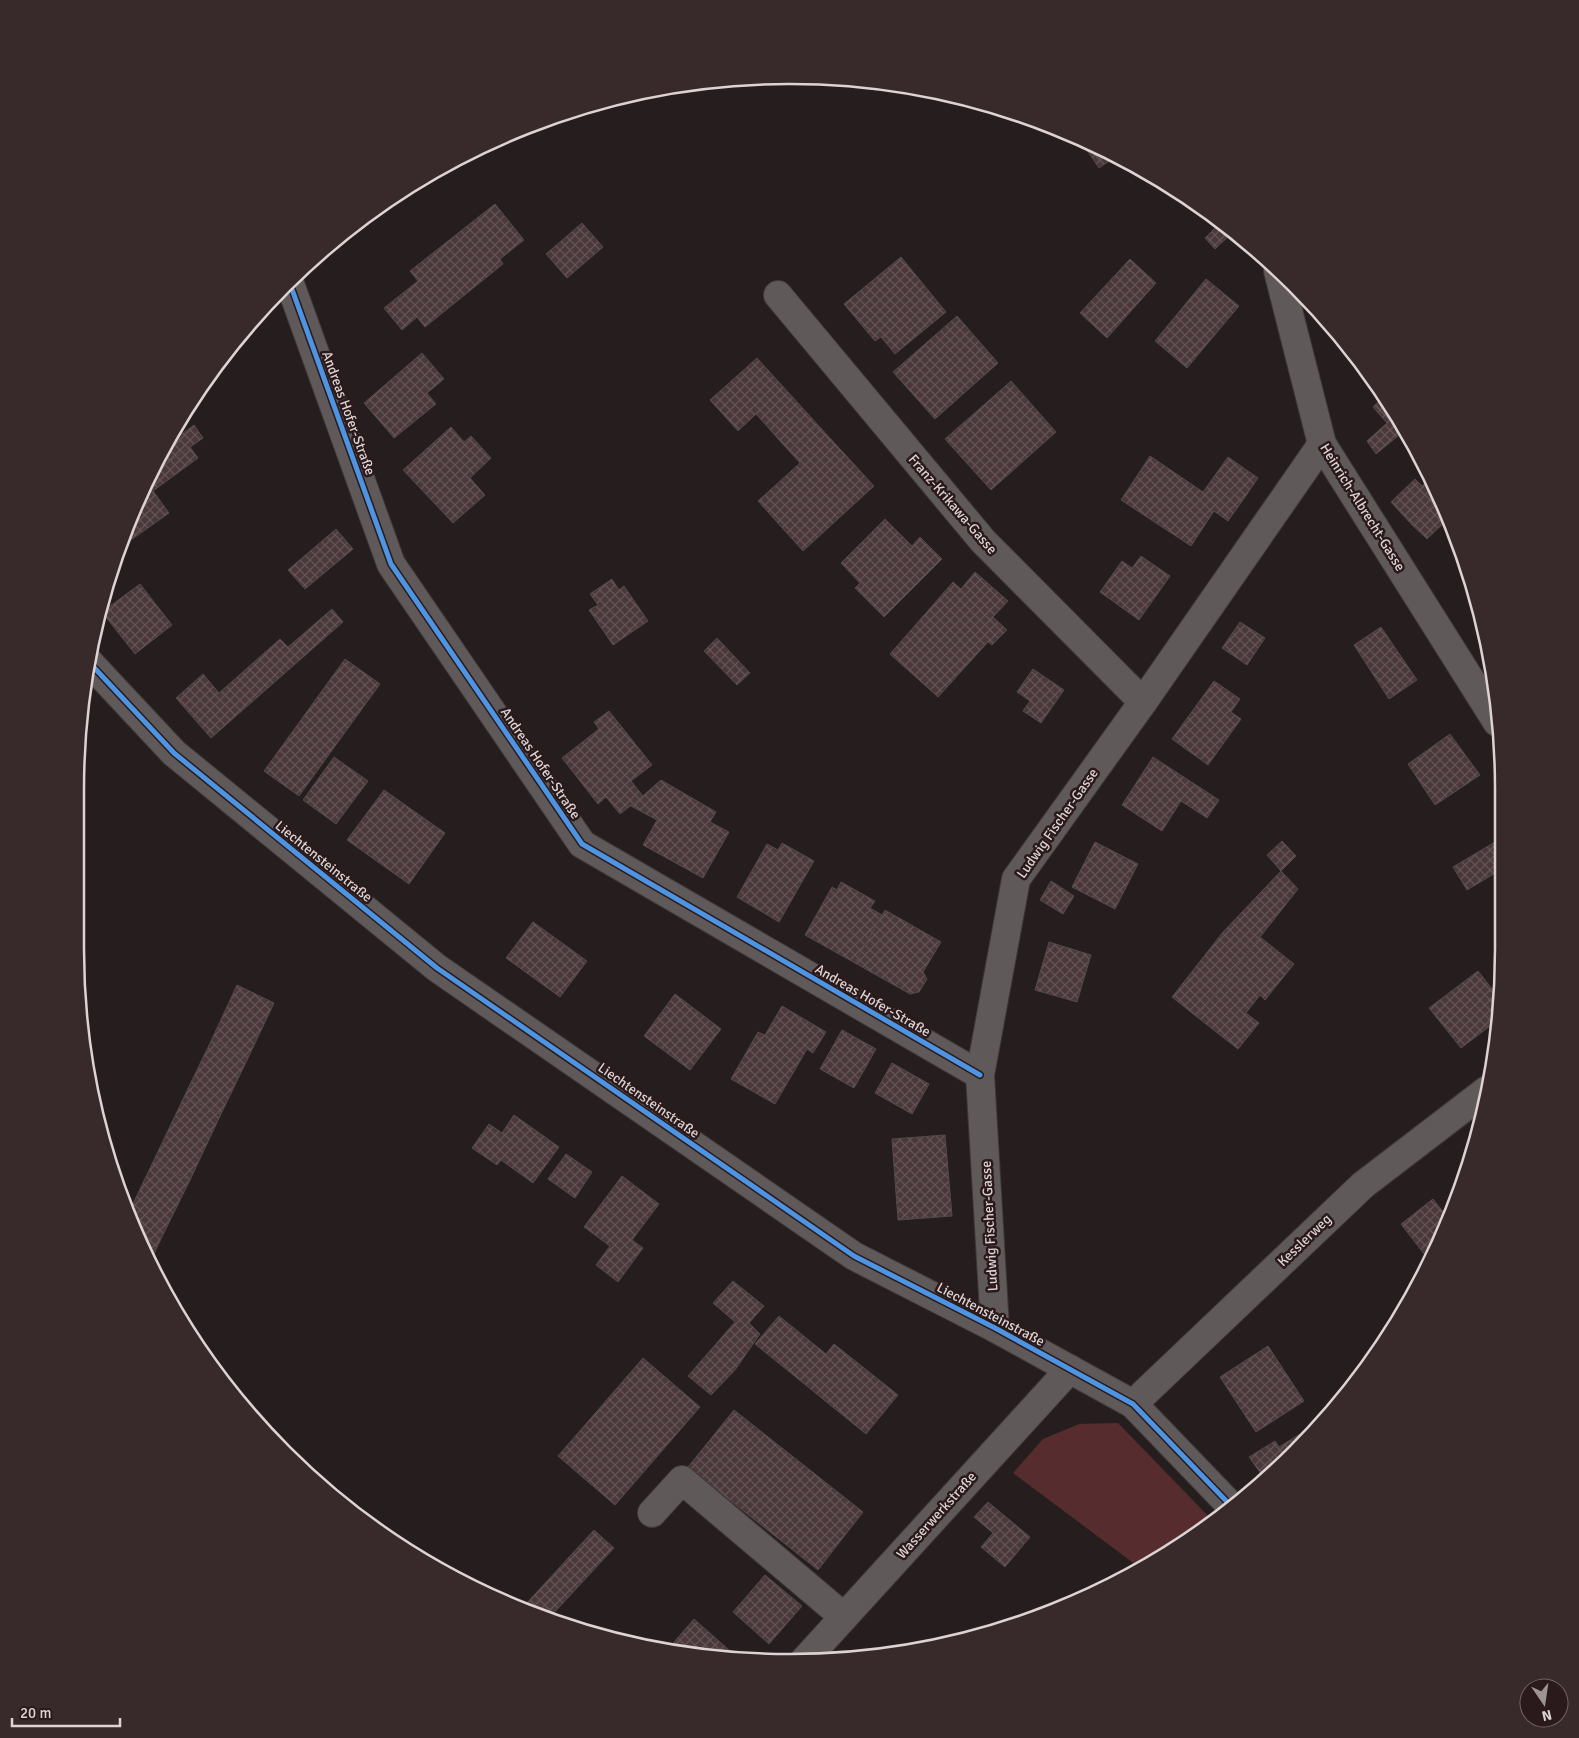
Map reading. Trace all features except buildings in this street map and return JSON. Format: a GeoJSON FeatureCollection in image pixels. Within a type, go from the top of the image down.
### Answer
{"type":"FeatureCollection","features":[{"type":"Feature","properties":{"kind":"street","name":"Heinrich-Albrecht-Gasse"},"geometry":{"type":"LineString","coordinates":[[1281,283],[1322,444],[1491,712]]}},
{"type":"Feature","properties":{"kind":"street","name":"Andreas Hofer-Straße"},"geometry":{"type":"LineString","coordinates":[[292,288],[391,564],[582,844],[980,1074]]}},
{"type":"Feature","properties":{"kind":"street","name":"Franz-Krikawa-Gasse"},"geometry":{"type":"LineString","coordinates":[[778,295],[983,541],[1143,702]]}},
{"type":"Feature","properties":{"kind":"street","name":"Ludwig Fischer-Gasse"},"geometry":{"type":"LineString","coordinates":[[995,1328],[980,1074],[1016,879],[1143,702],[1322,444]]}},
{"type":"Feature","properties":{"kind":"street","name":"Liechtensteinstraße"},"geometry":{"type":"LineString","coordinates":[[95,667],[174,753],[437,968],[854,1256],[995,1328],[1133,1404],[1227,1502]]}},
{"type":"Feature","properties":{"kind":"street","name":"Kesslerweg"},"geometry":{"type":"LineString","coordinates":[[1133,1404],[1362,1185],[1480,1096]]}},
{"type":"Feature","properties":{"kind":"street","name":"Wasserwerkstraße"},"geometry":{"type":"LineString","coordinates":[[811,1654],[1070,1369]]}},
{"type":"Feature","properties":{"kind":"street"},"geometry":{"type":"LineString","coordinates":[[652,1513],[682,1480],[844,1616]]}},
{"type":"Feature","properties":{"kind":"shaded area"},"geometry":{"type":"Polygon","coordinates":[[[1118,1423],[1208,1516],[1182,1535],[1135,1564],[1013,1473],[1043,1439],[1079,1424],[1118,1423]]]}},
{"type":"Feature","properties":{"kind":"cycle path"},"geometry":{"type":"LineString","coordinates":[[292,288],[391,564],[582,844],[980,1075]]}},
{"type":"Feature","properties":{"kind":"cycle path"},"geometry":{"type":"LineString","coordinates":[[95,668],[174,753],[437,968],[854,1256],[995,1328],[1133,1404],[1227,1502]]}}]}
